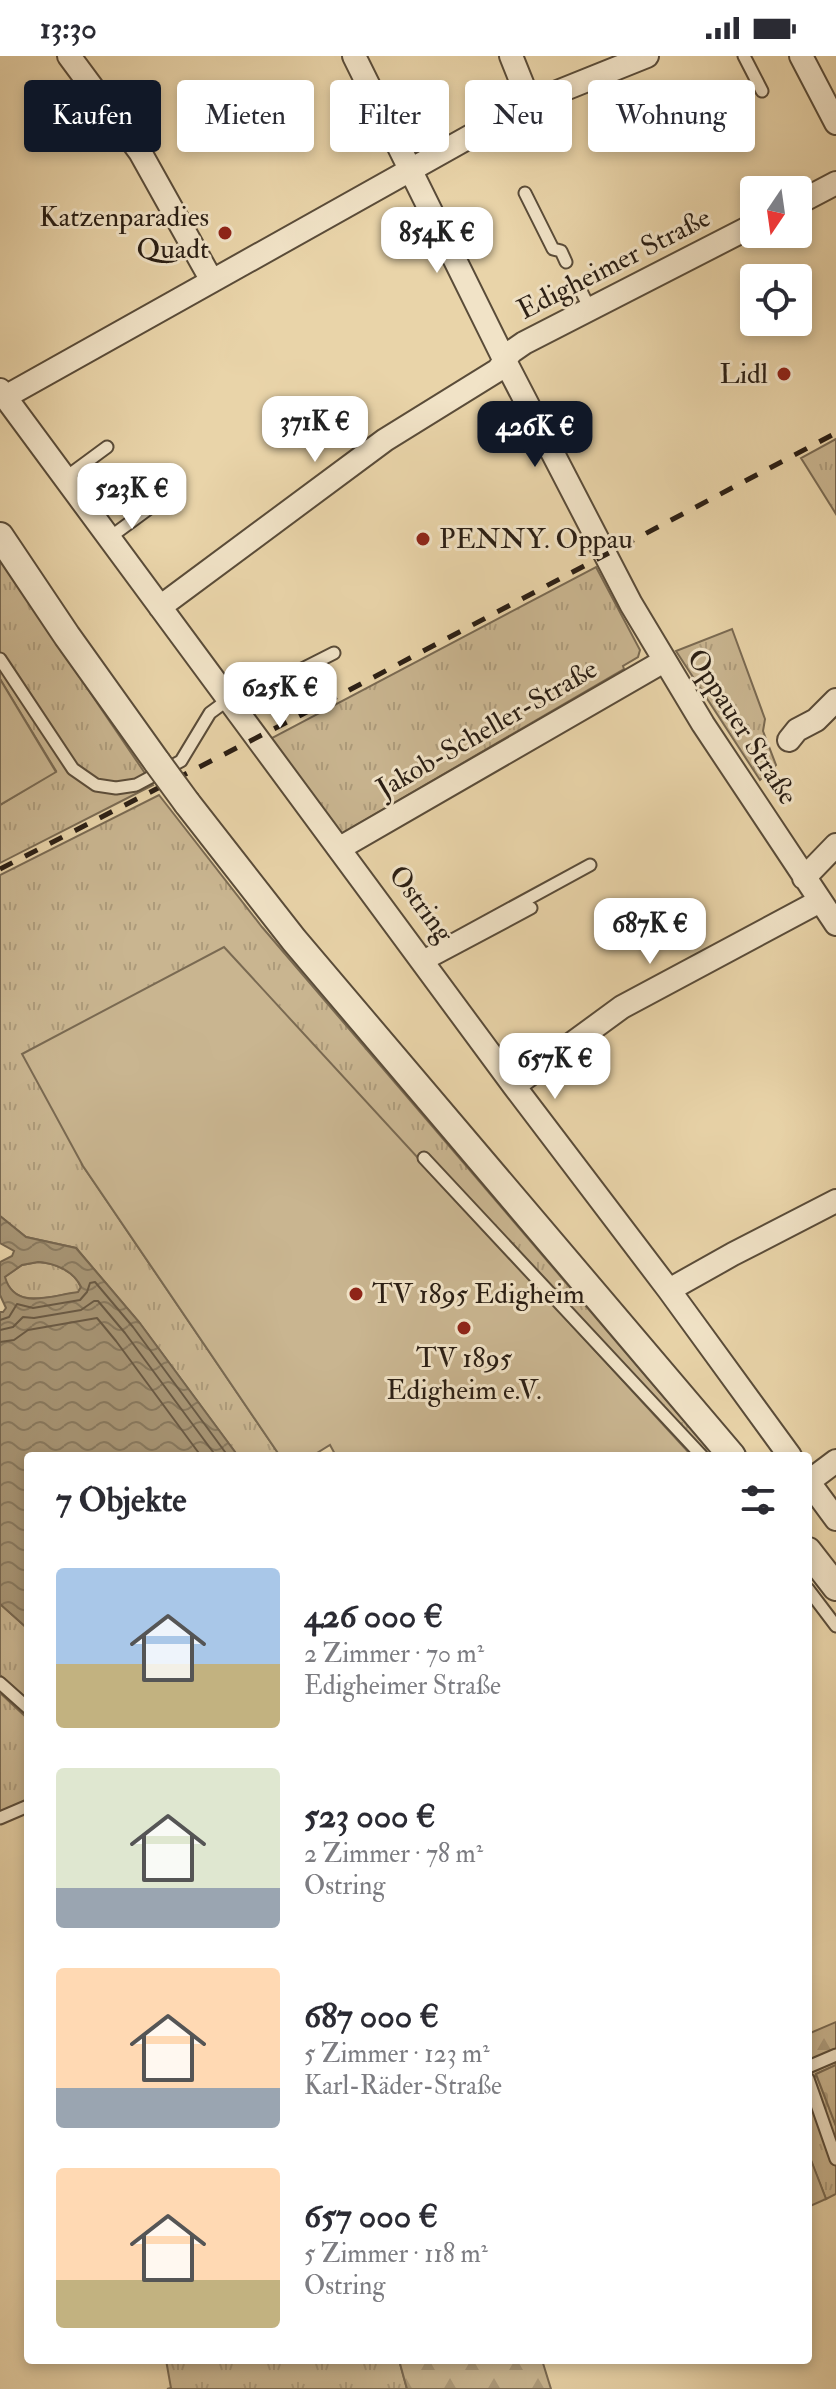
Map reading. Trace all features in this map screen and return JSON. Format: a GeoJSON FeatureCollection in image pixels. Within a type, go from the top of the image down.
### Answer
{"type":"FeatureCollection","features":[{"type":"Feature","properties":{"kind":"street"},"geometry":{"type":"LineString","coordinates":[[69,56],[140,152],[212,281]]}},
{"type":"Feature","properties":{"kind":"street","name":"Edigheimer Straße"},"geometry":{"type":"LineString","coordinates":[[354,56],[606,557]]}},
{"type":"Feature","properties":{"kind":"street"},"geometry":{"type":"LineString","coordinates":[[511,56],[521,80]]}},
{"type":"Feature","properties":{"kind":"street"},"geometry":{"type":"LineString","coordinates":[[572,86],[647,56]]}},
{"type":"Feature","properties":{"kind":"street"},"geometry":{"type":"LineString","coordinates":[[801,56],[829,92],[836,123]]}},
{"type":"Feature","properties":{"kind":"street"},"geometry":{"type":"LineString","coordinates":[[3,393],[212,281],[465,139]]}},
{"type":"Feature","properties":{"kind":"street"},"geometry":{"type":"LineString","coordinates":[[812,196],[836,183]]}},
{"type":"Feature","properties":{"kind":"street","name":"Edigheimer Straße"},"geometry":{"type":"LineString","coordinates":[[505,361],[511,352],[586,301],[740,231]]}},
{"type":"Feature","properties":{"kind":"street"},"geometry":{"type":"LineString","coordinates":[[160,607],[385,440],[489,376],[505,361]]}},
{"type":"Feature","properties":{"kind":"street","name":"Ostring"},"geometry":{"type":"LineString","coordinates":[[3,393],[787,1452]]}},
{"type":"Feature","properties":{"kind":"street"},"geometry":{"type":"LineString","coordinates":[[0,536],[157,762],[294,940],[729,1452]]}},
{"type":"Feature","properties":{"kind":"street","name":"Oppauer Straße"},"geometry":{"type":"LineString","coordinates":[[606,557],[664,661],[836,924]]}},
{"type":"Feature","properties":{"kind":"street","name":"Jakob-Scheller-Straße"},"geometry":{"type":"LineString","coordinates":[[340,848],[664,661]]}},
{"type":"Feature","properties":{"kind":"street"},"geometry":{"type":"LineString","coordinates":[[789,740],[797,730],[816,720],[836,700]]}},
{"type":"Feature","properties":{"kind":"street"},"geometry":{"type":"LineString","coordinates":[[804,878],[836,845]]}},
{"type":"Feature","properties":{"kind":"street"},"geometry":{"type":"LineString","coordinates":[[514,1086],[622,1007],[820,901]]}},
{"type":"Feature","properties":{"kind":"street"},"geometry":{"type":"LineString","coordinates":[[669,1290],[836,1201]]}},
{"type":"Feature","properties":{"kind":"street"},"geometry":{"type":"LineString","coordinates":[[812,1479],[836,1461]]}},
{"type":"Feature","properties":{"kind":"street"},"geometry":{"type":"LineString","coordinates":[[812,1487],[836,1519]]}},
{"type":"Feature","properties":{"kind":"street"},"geometry":{"type":"LineString","coordinates":[[812,1556],[836,1587]]}},
{"type":"Feature","properties":{"kind":"lane"},"geometry":{"type":"LineString","coordinates":[[744,56],[762,91]]}},
{"type":"Feature","properties":{"kind":"lane"},"geometry":{"type":"LineString","coordinates":[[525,193],[553,249],[561,251],[566,262]]}},
{"type":"Feature","properties":{"kind":"lane"},"geometry":{"type":"LineString","coordinates":[[65,478],[107,447]]}},
{"type":"Feature","properties":{"kind":"lane"},"geometry":{"type":"LineString","coordinates":[[109,538],[151,507]]}},
{"type":"Feature","properties":{"kind":"lane"},"geometry":{"type":"LineString","coordinates":[[263,689],[334,653]]}},
{"type":"Feature","properties":{"kind":"lane"},"geometry":{"type":"LineString","coordinates":[[0,659],[73,769],[96,785],[116,788],[136,785],[181,761],[210,713],[229,699]]}},
{"type":"Feature","properties":{"kind":"lane"},"geometry":{"type":"LineString","coordinates":[[423,961],[590,865]]}},
{"type":"Feature","properties":{"kind":"lane"},"geometry":{"type":"LineString","coordinates":[[423,961],[531,908]]}},
{"type":"Feature","properties":{"kind":"lane"},"geometry":{"type":"LineString","coordinates":[[424,1158],[698,1452]]}},
{"type":"Feature","properties":{"kind":"lane"},"geometry":{"type":"LineString","coordinates":[[812,1594],[836,1626]]}},
{"type":"Feature","properties":{"kind":"lane"},"geometry":{"type":"LineString","coordinates":[[0,1683],[24,1704]]}},
{"type":"Feature","properties":{"kind":"lane"},"geometry":{"type":"LineString","coordinates":[[0,1818],[24,1808]]}},
{"type":"Feature","properties":{"kind":"lane"},"geometry":{"type":"LineString","coordinates":[[812,2065],[836,2055]]}},
{"type":"Feature","properties":{"kind":"lane"},"geometry":{"type":"LineString","coordinates":[[812,2090],[836,2159]]}},
{"type":"Feature","properties":{"kind":"green space"},"geometry":{"type":"Polygon","coordinates":[[[836,439],[836,514],[801,458],[836,439]]]}},
{"type":"Feature","properties":{"kind":"green space"},"geometry":{"type":"Polygon","coordinates":[[[0,560],[153,785],[0,863],[0,805],[56,771],[0,679],[0,560]]]}},
{"type":"Feature","properties":{"kind":"green space"},"geometry":{"type":"Polygon","coordinates":[[[596,567],[640,650],[638,657],[623,666],[624,669],[341,834],[270,739],[596,567]]]}},
{"type":"Feature","properties":{"kind":"green space"},"geometry":{"type":"Polygon","coordinates":[[[732,629],[765,719],[763,731],[776,765],[760,780],[676,651],[732,629]]]}},
{"type":"Feature","properties":{"kind":"green space"},"geometry":{"type":"Polygon","coordinates":[[[0,679],[56,772],[0,805],[0,679]]]}},
{"type":"Feature","properties":{"kind":"green space"},"geometry":{"type":"Polygon","coordinates":[[[159,795],[262,927],[711,1452],[684,1452],[83,1166],[277,1452],[235,1452],[139,1322],[76,1248],[26,1237],[0,1216],[0,875],[159,795]]]}},
{"type":"Feature","properties":{"kind":"green space","name":"TV 1895 Edigheim"},"geometry":{"type":"Polygon","coordinates":[[[224,947],[688,1452],[334,1452],[330,1445],[319,1452],[277,1452],[83,1166],[22,1054],[224,947]]]}},
{"type":"Feature","properties":{"kind":"green space"},"geometry":{"type":"Polygon","coordinates":[[[38,1262],[69,1272],[81,1287],[78,1293],[26,1298],[10,1288],[4,1277],[22,1265],[38,1262]]]}},
{"type":"Feature","properties":{"kind":"green space"},"geometry":{"type":"Polygon","coordinates":[[[0,1604],[24,1625],[24,1696],[0,1675],[0,1604]]]}},
{"type":"Feature","properties":{"kind":"green space"},"geometry":{"type":"Polygon","coordinates":[[[0,1693],[24,1715],[24,1804],[0,1814],[0,1693]]]}},
{"type":"Feature","properties":{"kind":"green space"},"geometry":{"type":"Polygon","coordinates":[[[836,2022],[836,2065],[816,2074],[812,2082],[812,2032],[836,2022]]]}},
{"type":"Feature","properties":{"kind":"green space"},"geometry":{"type":"Polygon","coordinates":[[[836,2065],[836,2126],[816,2074],[836,2065]]]}},
{"type":"Feature","properties":{"kind":"green space"},"geometry":{"type":"Polygon","coordinates":[[[816,2074],[836,2126],[836,2194],[826,2199],[812,2164],[812,2082],[816,2074]]]}},
{"type":"Feature","properties":{"kind":"green space"},"geometry":{"type":"Polygon","coordinates":[[[812,2163],[826,2199],[812,2205],[812,2163]]]}},
{"type":"Feature","properties":{"kind":"green space"},"geometry":{"type":"Polygon","coordinates":[[[167,2364],[400,2364],[407,2389],[167,2389],[171,2388],[167,2364]]]}},
{"type":"Feature","properties":{"kind":"green space"},"geometry":{"type":"Polygon","coordinates":[[[400,2364],[543,2364],[551,2389],[407,2389],[400,2364]]]}},
{"type":"Feature","properties":{"kind":"water"},"geometry":{"type":"Polygon","coordinates":[[[0,1216],[26,1237],[76,1248],[139,1322],[235,1452],[24,1452],[24,1625],[0,1604],[0,1312],[6,1308],[0,1295],[0,1262],[12,1256],[14,1251],[0,1243],[0,1216]],[[38,1262],[22,1265],[5,1277],[17,1295],[26,1298],[47,1298],[78,1292],[81,1287],[74,1276],[57,1266],[38,1262]]]}},
{"type":"Feature","properties":{"kind":"railway"},"geometry":{"type":"LineString","coordinates":[[0,869],[338,696],[836,433]]}},
{"type":"Feature","properties":{"kind":"place","name":"Katzenparadies Quadt"},"geometry":{"type":"Point","coordinates":[225,233]}},
{"type":"Feature","properties":{"kind":"place","name":"Lidl"},"geometry":{"type":"Point","coordinates":[784,374]}},
{"type":"Feature","properties":{"kind":"place","name":"PENNY. Oppau"},"geometry":{"type":"Point","coordinates":[423,539]}},
{"type":"Feature","properties":{"kind":"place","name":"TV 1895 Edigheim"},"geometry":{"type":"Point","coordinates":[356,1294]}},
{"type":"Feature","properties":{"kind":"place","name":"TV 1895 Edigheim e.V."},"geometry":{"type":"Point","coordinates":[464,1328]}}]}
